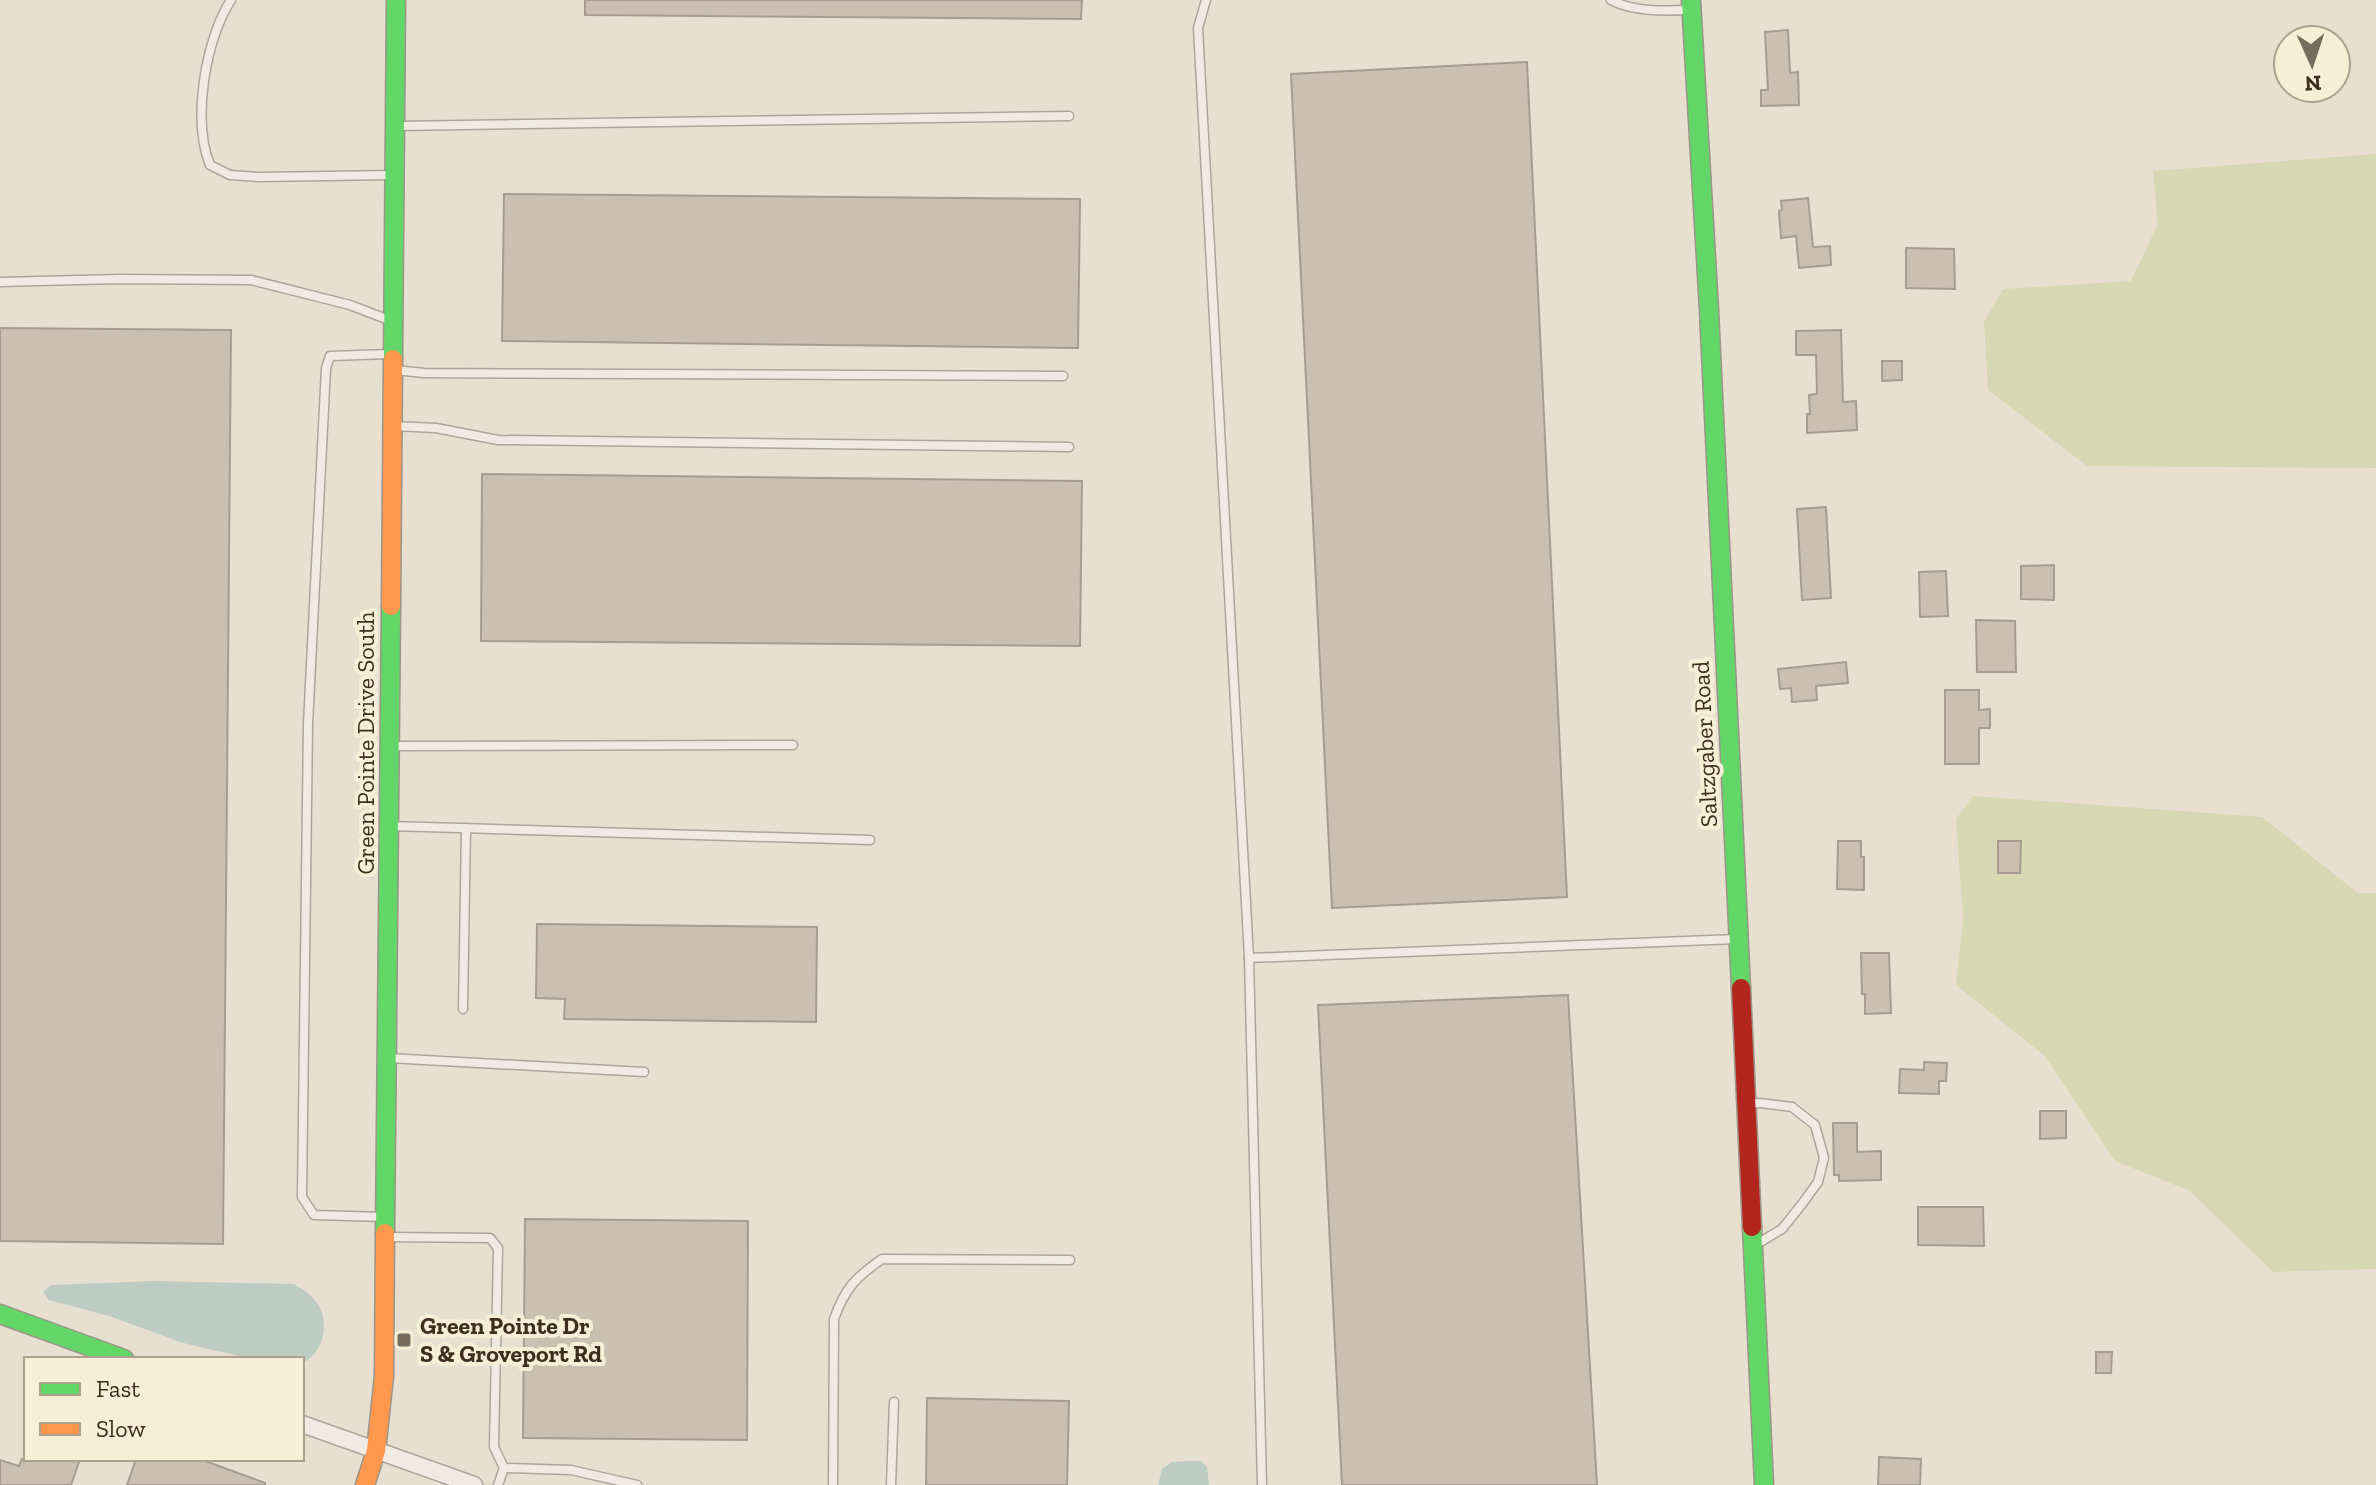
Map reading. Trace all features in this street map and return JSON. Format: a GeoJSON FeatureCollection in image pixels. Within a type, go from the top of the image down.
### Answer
{"type":"FeatureCollection","features":[{"type":"Feature","properties":{"kind":"street","name":"Green Pointe Drive South"},"geometry":{"type":"LineString","coordinates":[[365,1485],[376,1451],[384,1376],[396,0]]}},
{"type":"Feature","properties":{"kind":"street","name":"Saltzgaber Road"},"geometry":{"type":"LineString","coordinates":[[1691,5],[1764,1485]]}},
{"type":"Feature","properties":{"kind":"street"},"geometry":{"type":"LineString","coordinates":[[0,1314],[118,1357]]}},
{"type":"Feature","properties":{"kind":"street"},"geometry":{"type":"LineString","coordinates":[[304,1425],[474,1485]]}},
{"type":"Feature","properties":{"kind":"lane"},"geometry":{"type":"LineString","coordinates":[[231,0],[211,49],[201,98],[204,149],[210,165],[230,175],[259,177],[395,175]]}},
{"type":"Feature","properties":{"kind":"lane"},"geometry":{"type":"LineString","coordinates":[[1206,0],[1198,28],[1249,958],[1262,1485]]}},
{"type":"Feature","properties":{"kind":"lane"},"geometry":{"type":"LineString","coordinates":[[1611,0],[1660,11],[1691,5]]}},
{"type":"Feature","properties":{"kind":"lane"},"geometry":{"type":"LineString","coordinates":[[395,126],[1069,116]]}},
{"type":"Feature","properties":{"kind":"lane"},"geometry":{"type":"LineString","coordinates":[[0,282],[251,280],[350,305],[393,321]]}},
{"type":"Feature","properties":{"kind":"lane"},"geometry":{"type":"LineString","coordinates":[[386,1217],[314,1215],[302,1197],[308,724],[326,368],[330,356],[393,362],[424,373],[1063,376]]}},
{"type":"Feature","properties":{"kind":"lane"},"geometry":{"type":"LineString","coordinates":[[392,425],[436,428],[498,440],[1069,447]]}},
{"type":"Feature","properties":{"kind":"lane"},"geometry":{"type":"LineString","coordinates":[[390,746],[793,745]]}},
{"type":"Feature","properties":{"kind":"lane"},"geometry":{"type":"LineString","coordinates":[[389,826],[870,840]]}},
{"type":"Feature","properties":{"kind":"lane"},"geometry":{"type":"LineString","coordinates":[[463,1009],[466,828]]}},
{"type":"Feature","properties":{"kind":"lane"},"geometry":{"type":"LineString","coordinates":[[1249,958],[1738,939]]}},
{"type":"Feature","properties":{"kind":"lane"},"geometry":{"type":"LineString","coordinates":[[387,1058],[644,1072]]}},
{"type":"Feature","properties":{"kind":"lane"},"geometry":{"type":"LineString","coordinates":[[1746,1104],[1792,1107],[1815,1125],[1824,1158],[1818,1182],[1782,1229],[1753,1246]]}},
{"type":"Feature","properties":{"kind":"lane"},"geometry":{"type":"LineString","coordinates":[[386,1237],[490,1238],[498,1248],[494,1447],[504,1468],[498,1485]]}},
{"type":"Feature","properties":{"kind":"lane"},"geometry":{"type":"LineString","coordinates":[[833,1485],[834,1319],[841,1299],[857,1277],[882,1259],[1070,1260]]}},
{"type":"Feature","properties":{"kind":"lane"},"geometry":{"type":"LineString","coordinates":[[891,1485],[894,1402]]}},
{"type":"Feature","properties":{"kind":"lane"},"geometry":{"type":"LineString","coordinates":[[504,1468],[571,1470],[637,1485]]}},
{"type":"Feature","properties":{"kind":"green space"},"geometry":{"type":"Polygon","coordinates":[[[2376,154],[2376,468],[2087,466],[1988,390],[1984,322],[2003,289],[2131,281],[2158,224],[2153,171],[2376,154]]]}},
{"type":"Feature","properties":{"kind":"green space"},"geometry":{"type":"Polygon","coordinates":[[[1973,796],[2262,817],[2358,893],[2376,893],[2376,1269],[2273,1272],[2190,1191],[2115,1161],[2045,1056],[1956,985],[1963,918],[1956,819],[1973,796]]]}},
{"type":"Feature","properties":{"kind":"shaded area"},"geometry":{"type":"Polygon","coordinates":[[[154,1281],[294,1284],[319,1306],[324,1330],[315,1353],[304,1362],[304,1357],[243,1357],[183,1343],[109,1316],[49,1300],[43,1292],[51,1285],[154,1281]]]}},
{"type":"Feature","properties":{"kind":"shaded area"},"geometry":{"type":"Polygon","coordinates":[[[1201,1461],[1207,1467],[1209,1485],[1158,1485],[1162,1469],[1172,1462],[1201,1461]]]}},
{"type":"Feature","properties":{"kind":"building"},"geometry":{"type":"Polygon","coordinates":[[[585,0],[1082,0],[1081,19],[585,15],[585,0]]]}},
{"type":"Feature","properties":{"kind":"building"},"geometry":{"type":"Polygon","coordinates":[[[1788,30],[1790,73],[1798,72],[1799,105],[1761,106],[1761,90],[1768,90],[1765,32],[1788,30]]]}},
{"type":"Feature","properties":{"kind":"building"},"geometry":{"type":"Polygon","coordinates":[[[1527,62],[1567,897],[1332,908],[1291,74],[1527,62]]]}},
{"type":"Feature","properties":{"kind":"building"},"geometry":{"type":"Polygon","coordinates":[[[504,194],[1080,199],[1078,348],[502,341],[504,194]]]}},
{"type":"Feature","properties":{"kind":"building"},"geometry":{"type":"Polygon","coordinates":[[[1808,198],[1813,247],[1830,246],[1831,265],[1799,268],[1796,236],[1781,238],[1781,201],[1808,198]]]}},
{"type":"Feature","properties":{"kind":"building"},"geometry":{"type":"Polygon","coordinates":[[[1906,248],[1954,249],[1955,289],[1906,288],[1906,248]]]}},
{"type":"Feature","properties":{"kind":"building"},"geometry":{"type":"Polygon","coordinates":[[[0,328],[231,330],[223,1244],[0,1241],[0,328]]]}},
{"type":"Feature","properties":{"kind":"building"},"geometry":{"type":"Polygon","coordinates":[[[1841,330],[1843,402],[1856,401],[1857,430],[1807,433],[1809,395],[1817,394],[1816,355],[1796,355],[1796,331],[1841,330]]]}},
{"type":"Feature","properties":{"kind":"building"},"geometry":{"type":"Polygon","coordinates":[[[1882,361],[1902,361],[1902,380],[1882,381],[1882,361]]]}},
{"type":"Feature","properties":{"kind":"building"},"geometry":{"type":"Polygon","coordinates":[[[482,474],[1082,481],[1080,646],[481,641],[482,474]]]}},
{"type":"Feature","properties":{"kind":"building"},"geometry":{"type":"Polygon","coordinates":[[[1826,507],[1831,598],[1802,600],[1797,509],[1826,507]]]}},
{"type":"Feature","properties":{"kind":"building"},"geometry":{"type":"Polygon","coordinates":[[[2054,565],[2054,600],[2021,599],[2021,566],[2054,565]]]}},
{"type":"Feature","properties":{"kind":"building"},"geometry":{"type":"Polygon","coordinates":[[[1946,571],[1948,616],[1920,617],[1919,572],[1946,571]]]}},
{"type":"Feature","properties":{"kind":"building"},"geometry":{"type":"Polygon","coordinates":[[[1976,620],[2015,621],[2016,672],[1977,672],[1976,620]]]}},
{"type":"Feature","properties":{"kind":"building"},"geometry":{"type":"Polygon","coordinates":[[[1846,662],[1848,683],[1816,686],[1817,700],[1792,702],[1791,688],[1780,689],[1778,669],[1846,662]]]}},
{"type":"Feature","properties":{"kind":"building"},"geometry":{"type":"Polygon","coordinates":[[[1945,690],[1979,690],[1979,710],[1990,709],[1990,728],[1979,728],[1979,764],[1945,764],[1945,690]]]}},
{"type":"Feature","properties":{"kind":"building"},"geometry":{"type":"Polygon","coordinates":[[[1838,841],[1861,841],[1864,890],[1837,889],[1838,841]]]}},
{"type":"Feature","properties":{"kind":"building"},"geometry":{"type":"Polygon","coordinates":[[[1998,841],[2021,841],[2020,873],[1998,873],[1998,841]]]}},
{"type":"Feature","properties":{"kind":"building"},"geometry":{"type":"Polygon","coordinates":[[[537,924],[817,927],[816,1022],[564,1019],[565,999],[536,998],[537,924]]]}},
{"type":"Feature","properties":{"kind":"building"},"geometry":{"type":"Polygon","coordinates":[[[1861,953],[1889,953],[1891,1013],[1865,1014],[1861,953]]]}},
{"type":"Feature","properties":{"kind":"building"},"geometry":{"type":"Polygon","coordinates":[[[1568,995],[1597,1485],[1342,1485],[1318,1005],[1568,995]]]}},
{"type":"Feature","properties":{"kind":"building"},"geometry":{"type":"Polygon","coordinates":[[[1924,1062],[1947,1063],[1946,1081],[1939,1081],[1939,1094],[1899,1093],[1900,1069],[1924,1070],[1924,1062]]]}},
{"type":"Feature","properties":{"kind":"building"},"geometry":{"type":"Polygon","coordinates":[[[2040,1111],[2066,1111],[2066,1138],[2040,1139],[2040,1111]]]}},
{"type":"Feature","properties":{"kind":"building"},"geometry":{"type":"Polygon","coordinates":[[[1833,1123],[1857,1123],[1857,1152],[1881,1151],[1881,1180],[1839,1181],[1839,1175],[1834,1175],[1833,1123]]]}},
{"type":"Feature","properties":{"kind":"building"},"geometry":{"type":"Polygon","coordinates":[[[1918,1207],[1983,1207],[1984,1246],[1918,1245],[1918,1207]]]}},
{"type":"Feature","properties":{"kind":"building"},"geometry":{"type":"Polygon","coordinates":[[[525,1219],[748,1221],[747,1440],[523,1438],[525,1219]]]}},
{"type":"Feature","properties":{"kind":"building"},"geometry":{"type":"Polygon","coordinates":[[[2096,1352],[2112,1352],[2111,1373],[2096,1373],[2096,1352]]]}},
{"type":"Feature","properties":{"kind":"building"},"geometry":{"type":"Polygon","coordinates":[[[927,1398],[1069,1401],[1067,1485],[926,1485],[927,1398]]]}},
{"type":"Feature","properties":{"kind":"building"},"geometry":{"type":"Polygon","coordinates":[[[1879,1457],[1921,1459],[1920,1485],[1878,1485],[1879,1457]]]}},
{"type":"Feature","properties":{"kind":"building"},"geometry":{"type":"Polygon","coordinates":[[[22,1459],[79,1461],[71,1485],[0,1485],[0,1460],[19,1466],[22,1459]]]}},
{"type":"Feature","properties":{"kind":"building"},"geometry":{"type":"Polygon","coordinates":[[[135,1461],[205,1461],[265,1483],[265,1485],[127,1485],[135,1461]]]}},
{"type":"Feature","properties":{"kind":"traffic: fast"},"geometry":{"type":"LineString","coordinates":[[393,359],[396,0]]}},
{"type":"Feature","properties":{"kind":"traffic: fast"},"geometry":{"type":"LineString","coordinates":[[1691,0],[1741,988]]}},
{"type":"Feature","properties":{"kind":"traffic: fast"},"geometry":{"type":"LineString","coordinates":[[385,1233],[391,606]]}},
{"type":"Feature","properties":{"kind":"traffic: fast"},"geometry":{"type":"LineString","coordinates":[[1752,1227],[1764,1485]]}},
{"type":"Feature","properties":{"kind":"traffic: fast"},"geometry":{"type":"LineString","coordinates":[[0,1314],[118,1357]]}},
{"type":"Feature","properties":{"kind":"traffic: slow"},"geometry":{"type":"LineString","coordinates":[[391,606],[393,359]]}},
{"type":"Feature","properties":{"kind":"traffic: slow"},"geometry":{"type":"LineString","coordinates":[[365,1485],[376,1451],[384,1376],[385,1233]]}},
{"type":"Feature","properties":{"kind":"traffic: jam"},"geometry":{"type":"LineString","coordinates":[[1741,988],[1752,1227]]}},
{"type":"Feature","properties":{"kind":"place","name":"Green Pointe Dr S & Groveport Rd"},"geometry":{"type":"Point","coordinates":[404,1340]}}]}
